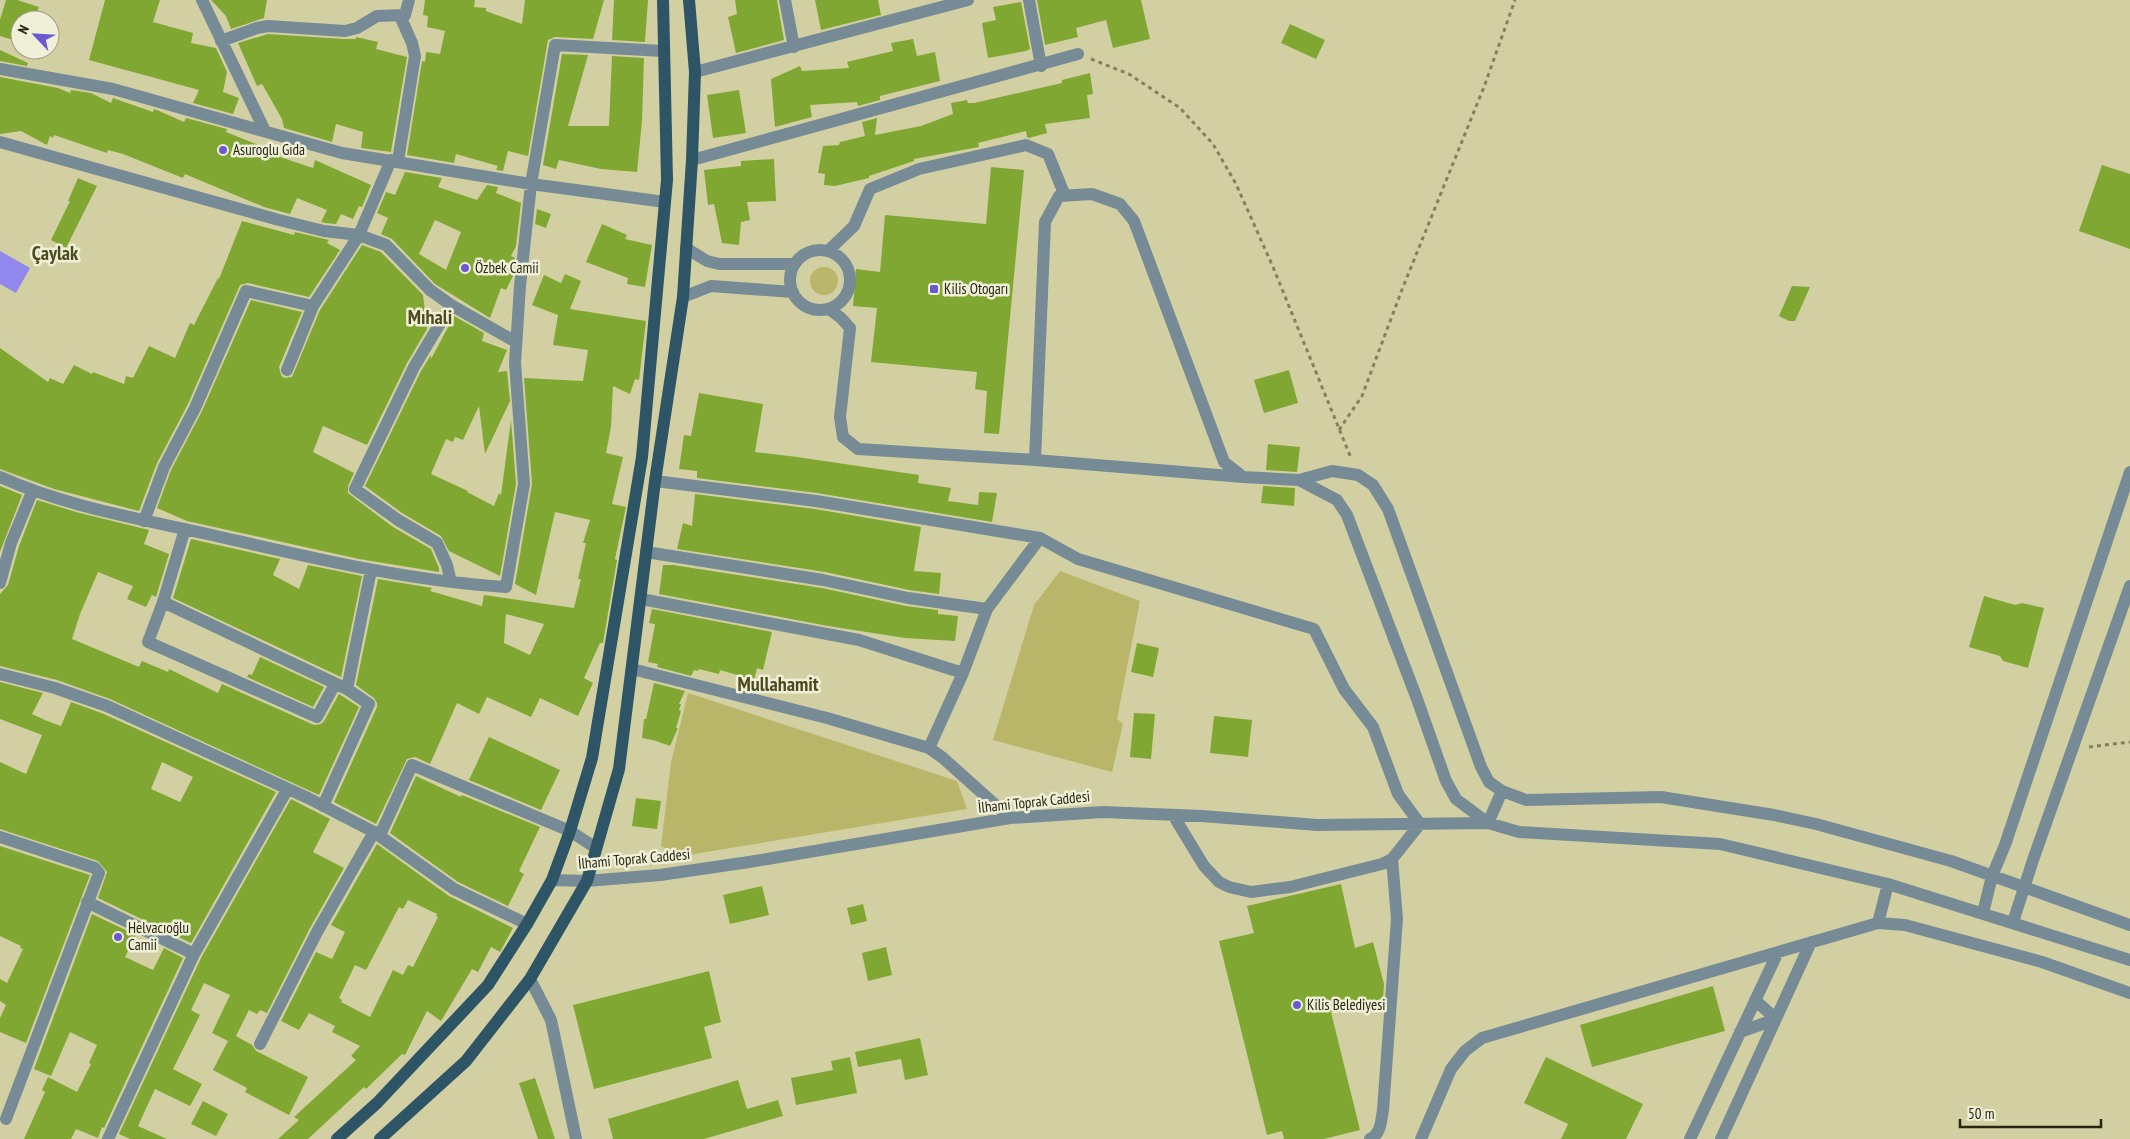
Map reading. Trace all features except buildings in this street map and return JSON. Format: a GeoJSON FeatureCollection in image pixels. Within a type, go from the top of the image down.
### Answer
{"type":"FeatureCollection","features":[{"type":"Feature","properties":{"kind":"main road"},"geometry":{"type":"LineString","coordinates":[[337,1139],[377,1103],[488,985],[527,924],[552,880],[570,831],[592,758],[642,457],[667,180],[663,0]]}},
{"type":"Feature","properties":{"kind":"main road"},"geometry":{"type":"LineString","coordinates":[[380,1139],[466,1061],[530,979],[586,881],[618,769],[655,481],[683,297],[692,160],[695,72],[689,0]]}},
{"type":"Feature","properties":{"kind":"street"},"geometry":{"type":"LineString","coordinates":[[202,0],[264,131]]}},
{"type":"Feature","properties":{"kind":"street"},"geometry":{"type":"LineString","coordinates":[[221,41],[268,26],[346,31],[356,28],[377,16],[405,15],[410,0]]}},
{"type":"Feature","properties":{"kind":"street"},"geometry":{"type":"LineString","coordinates":[[785,0],[794,47]]}},
{"type":"Feature","properties":{"kind":"street"},"geometry":{"type":"LineString","coordinates":[[695,72],[968,0]]}},
{"type":"Feature","properties":{"kind":"street"},"geometry":{"type":"LineString","coordinates":[[1029,0],[1041,66]]}},
{"type":"Feature","properties":{"kind":"street"},"geometry":{"type":"LineString","coordinates":[[287,370],[314,306],[359,235],[394,161],[415,56],[412,43],[400,16]]}},
{"type":"Feature","properties":{"kind":"street"},"geometry":{"type":"LineString","coordinates":[[0,477],[32,492],[144,521],[310,558],[371,570],[450,582],[506,587],[524,484],[515,363],[520,286],[530,184],[555,45],[663,51]]}},
{"type":"Feature","properties":{"kind":"street"},"geometry":{"type":"LineString","coordinates":[[692,160],[1041,66],[1078,54]]}},
{"type":"Feature","properties":{"kind":"street"},"geometry":{"type":"LineString","coordinates":[[0,69],[113,89],[342,153],[530,184],[665,202]]}},
{"type":"Feature","properties":{"kind":"street"},"geometry":{"type":"LineString","coordinates":[[0,142],[279,220],[324,231],[359,235],[386,245],[430,290],[451,305],[516,342]]}},
{"type":"Feature","properties":{"kind":"street"},"geometry":{"type":"LineString","coordinates":[[828,251],[854,226],[870,189],[919,169],[1026,145],[1048,154],[1065,196]]}},
{"type":"Feature","properties":{"kind":"street"},"geometry":{"type":"LineString","coordinates":[[1034,460],[1045,222],[1059,196],[1092,194],[1120,204],[1134,221],[1224,462],[1243,477]]}},
{"type":"Feature","properties":{"kind":"street"},"geometry":{"type":"LineString","coordinates":[[686,248],[707,261],[719,264],[795,264]]}},
{"type":"Feature","properties":{"kind":"street"},"geometry":{"type":"LineString","coordinates":[[818,250],[828,251],[844,261],[849,270],[849,289],[845,298],[838,305],[829,309],[812,309],[798,300],[793,292],[790,283],[791,274],[795,264],[809,252],[818,250]]}},
{"type":"Feature","properties":{"kind":"street"},"geometry":{"type":"LineString","coordinates":[[683,297],[711,286],[793,292]]}},
{"type":"Feature","properties":{"kind":"street"},"geometry":{"type":"LineString","coordinates":[[144,521],[164,467],[195,408],[246,291],[314,306]]}},
{"type":"Feature","properties":{"kind":"street"},"geometry":{"type":"LineString","coordinates":[[450,582],[447,565],[437,543],[398,520],[355,489],[414,367],[451,305]]}},
{"type":"Feature","properties":{"kind":"street"},"geometry":{"type":"LineString","coordinates":[[829,309],[850,328],[840,417],[843,437],[858,449],[1299,480],[1332,471],[1358,475],[1373,486],[1388,509],[1481,767],[1489,782],[1502,791],[1526,800],[1661,797],[1774,815],[1816,824],[1951,861],[2130,925]]}},
{"type":"Feature","properties":{"kind":"street"},"geometry":{"type":"LineString","coordinates":[[1983,913],[1992,876],[2005,845],[2130,472]]}},
{"type":"Feature","properties":{"kind":"street"},"geometry":{"type":"LineString","coordinates":[[1299,480],[1337,500],[1347,515],[1446,781],[1456,799],[1488,824],[1519,832],[1720,844],[1888,884],[2130,960]]}},
{"type":"Feature","properties":{"kind":"street"},"geometry":{"type":"LineString","coordinates":[[655,481],[816,501],[1040,538],[1078,559],[1314,630],[1344,689],[1374,727],[1398,794],[1420,824],[1392,859],[1382,864],[1318,880],[1251,892],[1229,887],[1219,882],[1204,866],[1173,815]]}},
{"type":"Feature","properties":{"kind":"street"},"geometry":{"type":"LineString","coordinates":[[0,583],[11,543],[32,492]]}},
{"type":"Feature","properties":{"kind":"street"},"geometry":{"type":"LineString","coordinates":[[185,529],[163,602],[148,642],[317,717],[341,686],[371,570]]}},
{"type":"Feature","properties":{"kind":"street"},"geometry":{"type":"LineString","coordinates":[[929,748],[963,673],[987,609],[1040,538]]}},
{"type":"Feature","properties":{"kind":"street"},"geometry":{"type":"LineString","coordinates":[[646,552],[823,580],[908,598],[987,609]]}},
{"type":"Feature","properties":{"kind":"street"},"geometry":{"type":"LineString","coordinates":[[2013,922],[2130,586]]}},
{"type":"Feature","properties":{"kind":"street"},"geometry":{"type":"LineString","coordinates":[[641,599],[859,640],[963,673]]}},
{"type":"Feature","properties":{"kind":"street"},"geometry":{"type":"LineString","coordinates":[[163,602],[341,686],[369,704],[323,806]]}},
{"type":"Feature","properties":{"kind":"street"},"geometry":{"type":"LineString","coordinates":[[632,669],[827,718],[929,748],[943,758],[1010,818]]}},
{"type":"Feature","properties":{"kind":"street"},"geometry":{"type":"LineString","coordinates":[[0,674],[55,688],[107,706],[204,749],[374,832],[454,889],[527,924]]}},
{"type":"Feature","properties":{"kind":"street"},"geometry":{"type":"LineString","coordinates":[[374,832],[381,833],[412,765],[570,831],[596,848]]}},
{"type":"Feature","properties":{"kind":"street"},"geometry":{"type":"LineString","coordinates":[[108,1139],[194,954],[288,790]]}},
{"type":"Feature","properties":{"kind":"street"},"geometry":{"type":"LineString","coordinates":[[1488,824],[1502,791]]}},
{"type":"Feature","properties":{"kind":"street","name":"İlhami Toprak Caddesi"},"geometry":{"type":"LineString","coordinates":[[552,880],[586,881],[660,875],[739,864],[1010,818],[1103,812],[1317,825],[1488,824]]}},
{"type":"Feature","properties":{"kind":"street"},"geometry":{"type":"LineString","coordinates":[[260,1044],[317,932],[374,832]]}},
{"type":"Feature","properties":{"kind":"street"},"geometry":{"type":"LineString","coordinates":[[0,837],[95,868],[99,873],[6,1119]]}},
{"type":"Feature","properties":{"kind":"street"},"geometry":{"type":"LineString","coordinates":[[1370,1139],[1375,1137],[1380,1127],[1383,1110],[1397,918],[1392,859]]}},
{"type":"Feature","properties":{"kind":"street"},"geometry":{"type":"LineString","coordinates":[[1878,923],[1888,884]]}},
{"type":"Feature","properties":{"kind":"street"},"geometry":{"type":"LineString","coordinates":[[87,902],[194,954]]}},
{"type":"Feature","properties":{"kind":"street"},"geometry":{"type":"LineString","coordinates":[[1421,1139],[1451,1069],[1465,1051],[1482,1038],[1878,923],[1904,925],[2042,962],[2130,994]]}},
{"type":"Feature","properties":{"kind":"street"},"geometry":{"type":"LineString","coordinates":[[1721,1139],[1811,942]]}},
{"type":"Feature","properties":{"kind":"street"},"geometry":{"type":"LineString","coordinates":[[1690,1139],[1778,952]]}},
{"type":"Feature","properties":{"kind":"street"},"geometry":{"type":"LineString","coordinates":[[530,979],[551,1020],[576,1139]]}},
{"type":"Feature","properties":{"kind":"street"},"geometry":{"type":"LineString","coordinates":[[1755,1000],[1776,1019]]}},
{"type":"Feature","properties":{"kind":"street"},"geometry":{"type":"LineString","coordinates":[[1740,1032],[1776,1019]]}},
{"type":"Feature","properties":{"kind":"path"},"geometry":{"type":"LineString","coordinates":[[1339,430],[1362,396],[1484,87],[1515,0]]}},
{"type":"Feature","properties":{"kind":"path"},"geometry":{"type":"LineString","coordinates":[[1078,54],[1129,74],[1144,83],[1180,108],[1213,144],[1236,184],[1273,267],[1358,475]]}},
{"type":"Feature","properties":{"kind":"path"},"geometry":{"type":"LineString","coordinates":[[2073,749],[2130,742]]}},
{"type":"Feature","properties":{"kind":"shaded area"},"geometry":{"type":"Polygon","coordinates":[[[0,251],[30,268],[16,293],[0,284],[0,251]]]}},
{"type":"Feature","properties":{"kind":"shaded area"},"geometry":{"type":"Polygon","coordinates":[[[824,267],[834,271],[838,281],[834,291],[824,295],[814,291],[810,281],[814,271],[824,267]]]}},
{"type":"Feature","properties":{"kind":"shaded area"},"geometry":{"type":"Polygon","coordinates":[[[1060,571],[1140,601],[1117,719],[1123,724],[1112,772],[993,740],[1034,605],[1060,571]]]}},
{"type":"Feature","properties":{"kind":"shaded area"},"geometry":{"type":"Polygon","coordinates":[[[688,693],[957,781],[967,809],[682,856],[661,846],[671,762],[688,693]]]}},
{"type":"Feature","properties":{"kind":"place","name":"Asuroglu Gıda"},"geometry":{"type":"Point","coordinates":[223,150]}},
{"type":"Feature","properties":{"kind":"place","name":"Özbek Camii"},"geometry":{"type":"Point","coordinates":[465,268]}},
{"type":"Feature","properties":{"kind":"place","name":"Kilis Otogarı"},"geometry":{"type":"Point","coordinates":[934,289]}},
{"type":"Feature","properties":{"kind":"place","name":"Helvacıoğlu Camii"},"geometry":{"type":"Point","coordinates":[118,937]}},
{"type":"Feature","properties":{"kind":"place","name":"Kilis Belediyesi"},"geometry":{"type":"Point","coordinates":[1297,1005]}},
{"type":"Feature","properties":{"kind":"district","name":"Çaylak"},"geometry":{"type":"Point","coordinates":[55,253]}},
{"type":"Feature","properties":{"kind":"district","name":"Mıhali"},"geometry":{"type":"Point","coordinates":[430,317]}},
{"type":"Feature","properties":{"kind":"district","name":"Mullahamit"},"geometry":{"type":"Point","coordinates":[778,684]}}]}
